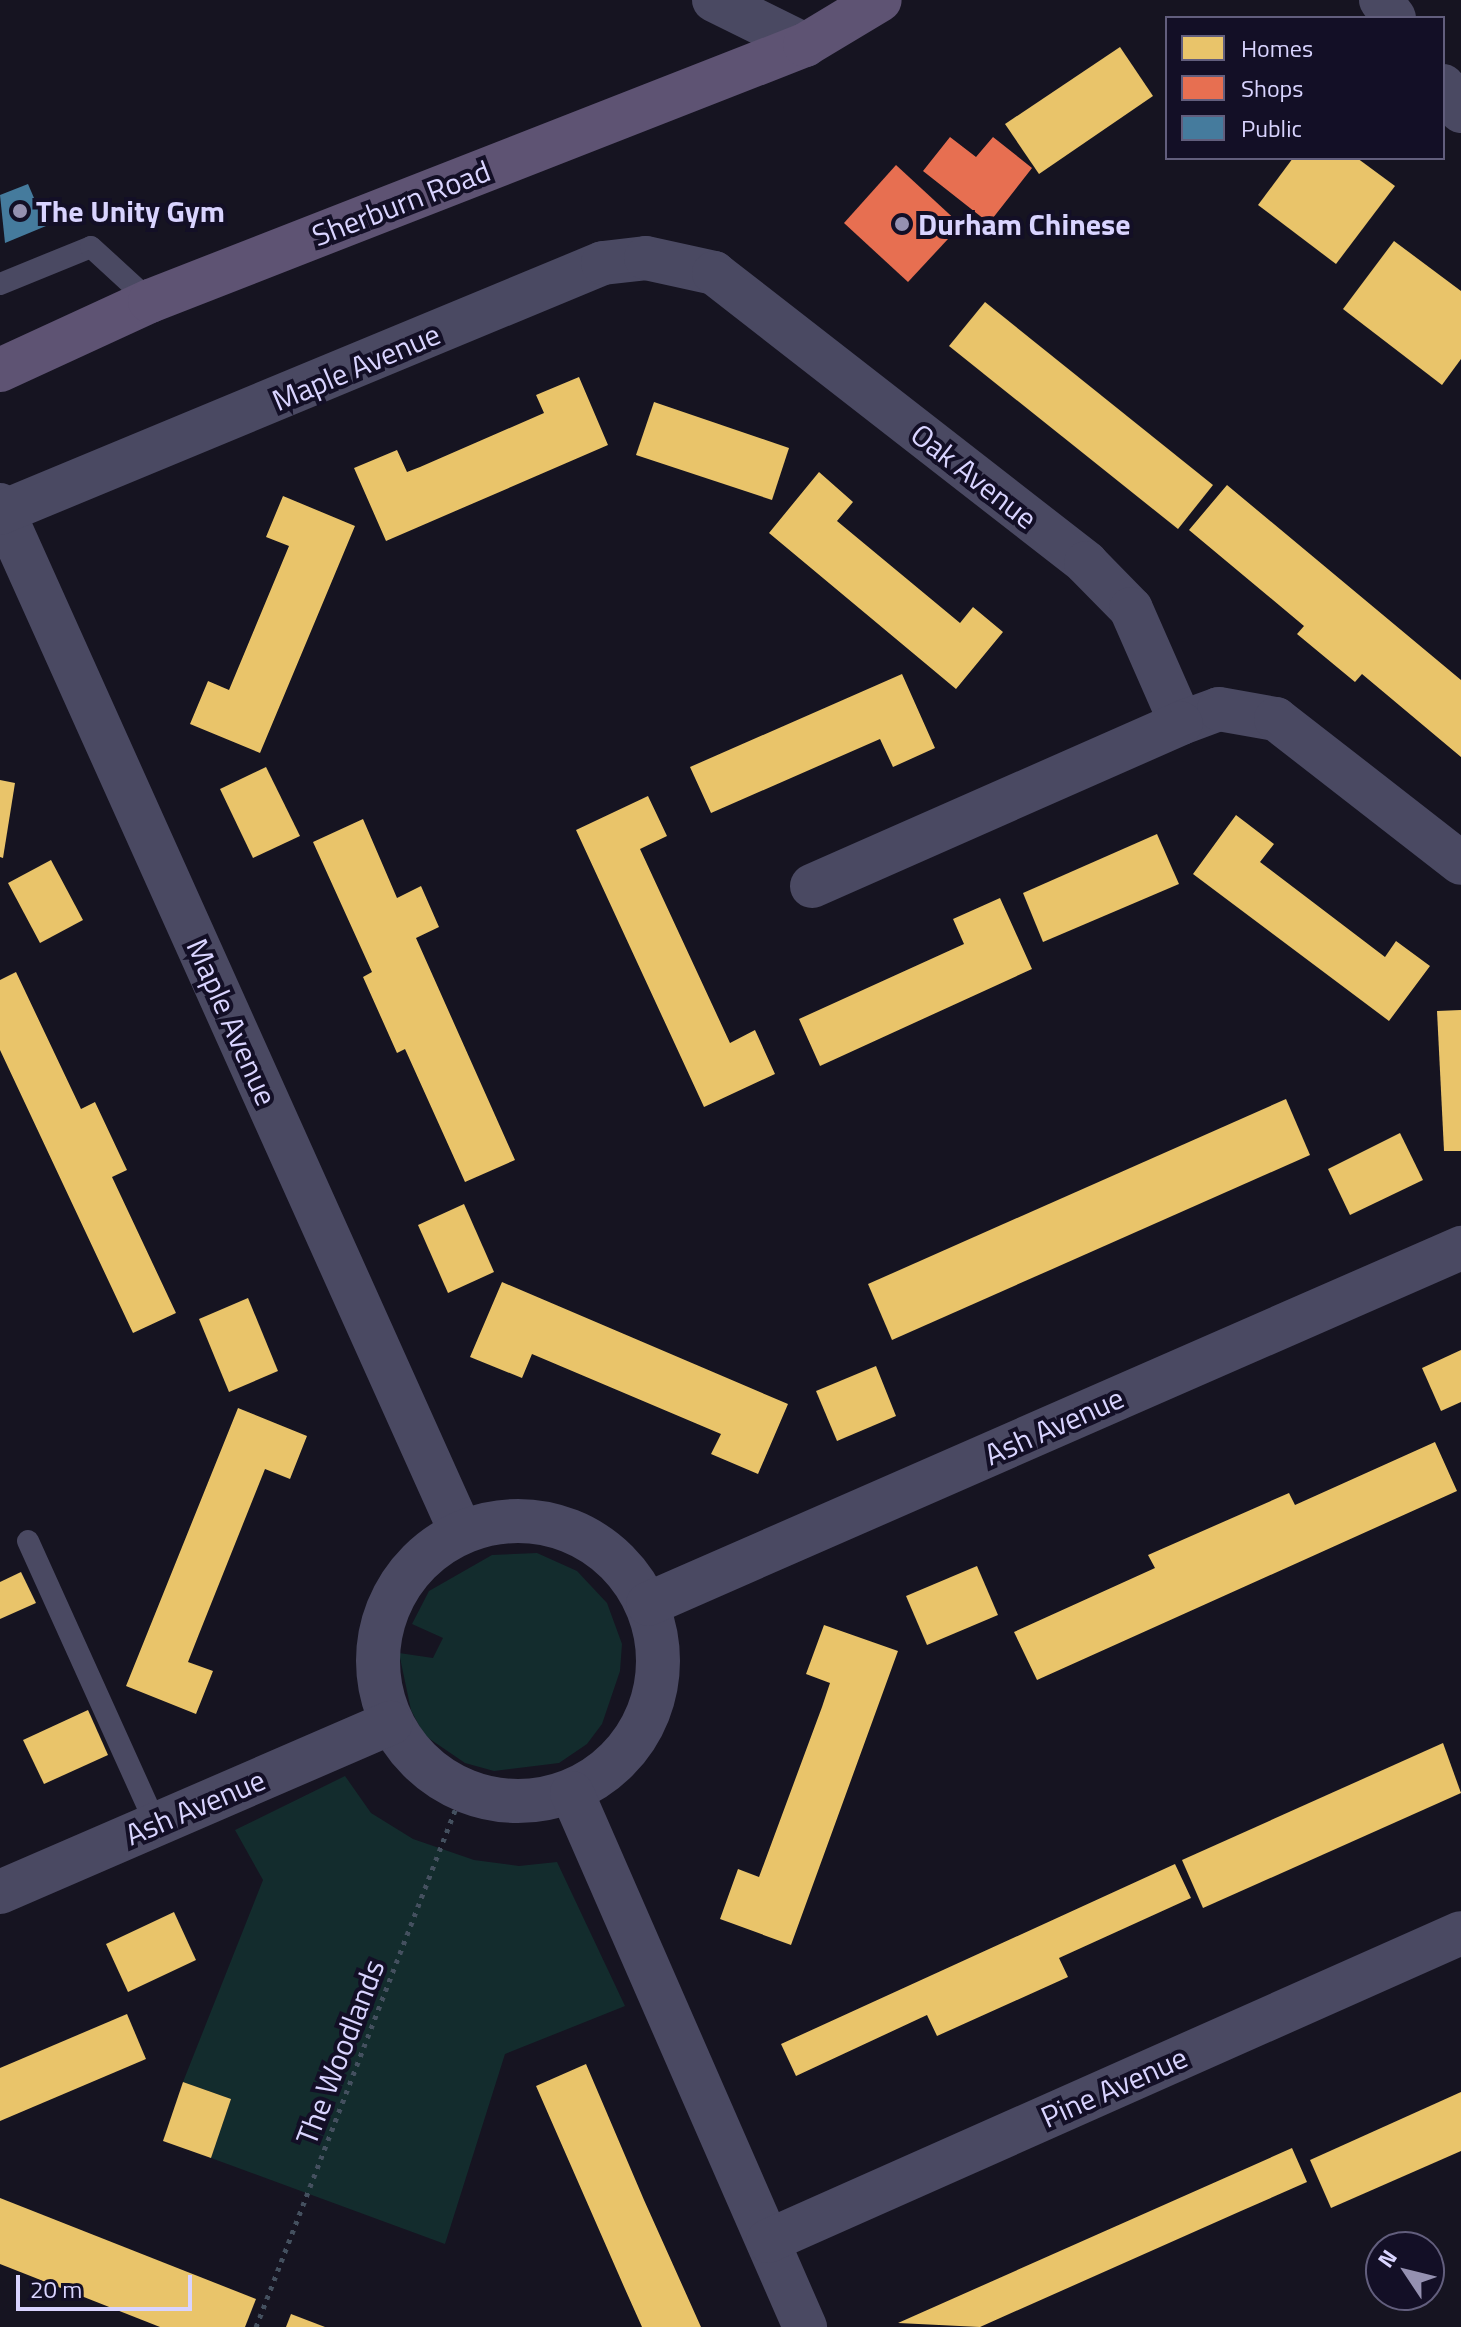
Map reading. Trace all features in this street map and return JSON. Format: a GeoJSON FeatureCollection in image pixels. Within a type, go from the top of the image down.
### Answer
{"type":"FeatureCollection","features":[{"type":"Feature","properties":{"kind":"main road","name":"Sherburn Road"},"geometry":{"type":"LineString","coordinates":[[0,370],[150,301],[805,45],[880,0]]}},
{"type":"Feature","properties":{"kind":"street"},"geometry":{"type":"LineString","coordinates":[[714,0],[805,45]]}},
{"type":"Feature","properties":{"kind":"street"},"geometry":{"type":"LineString","coordinates":[[1445,89],[1461,111]]}},
{"type":"Feature","properties":{"kind":"street","name":"Maple Avenue"},"geometry":{"type":"LineString","coordinates":[[461,1532],[1,510],[603,263],[646,258],[714,273]]}},
{"type":"Feature","properties":{"kind":"street","name":"Oak Avenue"},"geometry":{"type":"LineString","coordinates":[[714,273],[1086,563],[1131,609],[1181,723]]}},
{"type":"Feature","properties":{"kind":"street"},"geometry":{"type":"LineString","coordinates":[[812,886],[1219,709],[1276,719],[1461,863]]}},
{"type":"Feature","properties":{"kind":"street","name":"Ash Avenue"},"geometry":{"type":"LineString","coordinates":[[648,1604],[1461,1248]]}},
{"type":"Feature","properties":{"kind":"street"},"geometry":{"type":"LineString","coordinates":[[510,1520],[552,1524],[594,1542],[626,1570],[648,1604],[659,1651],[650,1712],[617,1763],[572,1793],[522,1803],[462,1792],[419,1763],[391,1723],[377,1665],[385,1616],[412,1568],[461,1532],[510,1520]]}},
{"type":"Feature","properties":{"kind":"street","name":"Ash Avenue"},"geometry":{"type":"LineString","coordinates":[[0,1892],[391,1723]]}},
{"type":"Feature","properties":{"kind":"street"},"geometry":{"type":"LineString","coordinates":[[572,1793],[805,2327]]}},
{"type":"Feature","properties":{"kind":"street","name":"Pine Avenue"},"geometry":{"type":"LineString","coordinates":[[768,2241],[1461,1933]]}},
{"type":"Feature","properties":{"kind":"lane"},"geometry":{"type":"LineString","coordinates":[[0,284],[91,247],[150,301]]}},
{"type":"Feature","properties":{"kind":"lane"},"geometry":{"type":"LineString","coordinates":[[28,1541],[156,1824]]}},
{"type":"Feature","properties":{"kind":"path","name":"The Woodlands"},"geometry":{"type":"LineString","coordinates":[[256,2327],[462,1792]]}},
{"type":"Feature","properties":{"kind":"green space"},"geometry":{"type":"Polygon","coordinates":[[[537,1553],[577,1571],[607,1603],[622,1644],[620,1671],[602,1724],[587,1744],[559,1763],[494,1771],[465,1763],[424,1735],[411,1710],[399,1653],[433,1658],[443,1638],[412,1624],[429,1591],[492,1555],[537,1553]]]}},
{"type":"Feature","properties":{"kind":"green space"},"geometry":{"type":"Polygon","coordinates":[[[345,1776],[371,1813],[413,1839],[474,1860],[519,1866],[557,1862],[625,2006],[505,2054],[445,2244],[211,2158],[231,2099],[183,2082],[263,1880],[235,1830],[345,1776]]]}},
{"type":"Feature","properties":{"kind":"building: Homes"},"geometry":{"type":"Polygon","coordinates":[[[1120,47],[1153,96],[1039,174],[1005,124],[1120,47]]]}},
{"type":"Feature","properties":{"kind":"building: Homes"},"geometry":{"type":"Polygon","coordinates":[[[1292,160],[1360,160],[1395,186],[1336,264],[1258,205],[1292,160]]]}},
{"type":"Feature","properties":{"kind":"building: Homes"},"geometry":{"type":"Polygon","coordinates":[[[1394,241],[1461,291],[1461,359],[1442,385],[1343,309],[1394,241]]]}},
{"type":"Feature","properties":{"kind":"building: Homes"},"geometry":{"type":"Polygon","coordinates":[[[985,302],[1213,485],[1178,529],[949,346],[985,302]]]}},
{"type":"Feature","properties":{"kind":"building: Homes"},"geometry":{"type":"Polygon","coordinates":[[[579,377],[608,445],[386,541],[354,468],[397,450],[407,472],[420,467],[544,413],[536,395],[579,377]]]}},
{"type":"Feature","properties":{"kind":"building: Homes"},"geometry":{"type":"Polygon","coordinates":[[[654,402],[789,448],[772,500],[636,455],[654,402]]]}},
{"type":"Feature","properties":{"kind":"building: Homes"},"geometry":{"type":"Polygon","coordinates":[[[819,472],[853,502],[837,521],[960,623],[973,607],[1003,632],[956,689],[769,533],[819,472]]]}},
{"type":"Feature","properties":{"kind":"building: Homes"},"geometry":{"type":"Polygon","coordinates":[[[1227,485],[1461,680],[1461,757],[1362,674],[1355,682],[1297,634],[1304,626],[1189,530],[1227,485]]]}},
{"type":"Feature","properties":{"kind":"building: Homes"},"geometry":{"type":"Polygon","coordinates":[[[283,496],[355,526],[260,753],[190,724],[208,681],[229,690],[289,546],[266,537],[283,496]]]}},
{"type":"Feature","properties":{"kind":"building: Homes"},"geometry":{"type":"Polygon","coordinates":[[[902,674],[935,748],[893,767],[880,739],[711,813],[690,767],[902,674]]]}},
{"type":"Feature","properties":{"kind":"building: Homes"},"geometry":{"type":"Polygon","coordinates":[[[266,767],[300,836],[253,858],[220,789],[266,767]]]}},
{"type":"Feature","properties":{"kind":"building: Homes"},"geometry":{"type":"Polygon","coordinates":[[[0,780],[15,783],[3,858],[0,857],[0,780]]]}},
{"type":"Feature","properties":{"kind":"building: Homes"},"geometry":{"type":"Polygon","coordinates":[[[648,796],[667,836],[640,849],[730,1043],[755,1030],[775,1074],[704,1107],[576,830],[648,796]]]}},
{"type":"Feature","properties":{"kind":"building: Homes"},"geometry":{"type":"Polygon","coordinates":[[[1236,815],[1274,844],[1260,862],[1385,957],[1396,941],[1430,966],[1389,1021],[1193,874],[1236,815]]]}},
{"type":"Feature","properties":{"kind":"building: Homes"},"geometry":{"type":"Polygon","coordinates":[[[363,819],[397,898],[421,886],[439,927],[416,938],[515,1160],[465,1182],[405,1049],[397,1053],[363,977],[372,972],[313,842],[363,819]]]}},
{"type":"Feature","properties":{"kind":"building: Homes"},"geometry":{"type":"Polygon","coordinates":[[[1157,834],[1179,884],[1043,942],[1023,893],[1157,834]]]}},
{"type":"Feature","properties":{"kind":"building: Homes"},"geometry":{"type":"Polygon","coordinates":[[[51,860],[83,920],[40,943],[8,883],[51,860]]]}},
{"type":"Feature","properties":{"kind":"building: Homes"},"geometry":{"type":"Polygon","coordinates":[[[1000,898],[1032,969],[820,1066],[799,1019],[964,944],[953,919],[1000,898]]]}},
{"type":"Feature","properties":{"kind":"building: Homes"},"geometry":{"type":"Polygon","coordinates":[[[16,972],[81,1109],[95,1102],[127,1170],[112,1177],[176,1313],[133,1333],[0,1050],[0,980],[16,972]]]}},
{"type":"Feature","properties":{"kind":"building: Homes"},"geometry":{"type":"Polygon","coordinates":[[[1461,1010],[1461,1151],[1444,1151],[1437,1011],[1461,1010]]]}},
{"type":"Feature","properties":{"kind":"building: Homes"},"geometry":{"type":"Polygon","coordinates":[[[1286,1099],[1310,1155],[892,1340],[868,1284],[1286,1099]]]}},
{"type":"Feature","properties":{"kind":"building: Homes"},"geometry":{"type":"Polygon","coordinates":[[[1400,1133],[1423,1180],[1350,1215],[1328,1169],[1400,1133]]]}},
{"type":"Feature","properties":{"kind":"building: Homes"},"geometry":{"type":"Polygon","coordinates":[[[464,1204],[494,1272],[448,1293],[418,1225],[464,1204]]]}},
{"type":"Feature","properties":{"kind":"building: Homes"},"geometry":{"type":"Polygon","coordinates":[[[502,1282],[788,1404],[758,1474],[711,1454],[721,1434],[532,1354],[522,1378],[470,1357],[502,1282]]]}},
{"type":"Feature","properties":{"kind":"building: Homes"},"geometry":{"type":"Polygon","coordinates":[[[248,1298],[278,1371],[229,1392],[199,1319],[248,1298]]]}},
{"type":"Feature","properties":{"kind":"building: Homes"},"geometry":{"type":"Polygon","coordinates":[[[1461,1350],[1461,1402],[1441,1411],[1422,1368],[1461,1350]]]}},
{"type":"Feature","properties":{"kind":"building: Homes"},"geometry":{"type":"Polygon","coordinates":[[[876,1366],[896,1416],[837,1441],[816,1391],[876,1366]]]}},
{"type":"Feature","properties":{"kind":"building: Homes"},"geometry":{"type":"Polygon","coordinates":[[[238,1408],[307,1436],[290,1479],[265,1469],[199,1634],[188,1662],[213,1671],[196,1714],[126,1686],[238,1408]]]}},
{"type":"Feature","properties":{"kind":"building: Homes"},"geometry":{"type":"Polygon","coordinates":[[[1435,1442],[1457,1491],[1037,1680],[1014,1632],[1155,1568],[1148,1555],[1289,1493],[1295,1505],[1435,1442]]]}},
{"type":"Feature","properties":{"kind":"building: Homes"},"geometry":{"type":"Polygon","coordinates":[[[977,1566],[998,1615],[927,1645],[906,1596],[977,1566]]]}},
{"type":"Feature","properties":{"kind":"building: Homes"},"geometry":{"type":"Polygon","coordinates":[[[21,1572],[36,1603],[0,1619],[0,1582],[21,1572]]]}},
{"type":"Feature","properties":{"kind":"building: Homes"},"geometry":{"type":"Polygon","coordinates":[[[824,1625],[898,1651],[791,1945],[720,1919],[738,1869],[759,1877],[822,1707],[830,1683],[806,1674],[824,1625]]]}},
{"type":"Feature","properties":{"kind":"building: Homes"},"geometry":{"type":"Polygon","coordinates":[[[88,1710],[108,1755],[44,1784],[23,1740],[88,1710]]]}},
{"type":"Feature","properties":{"kind":"building: Homes"},"geometry":{"type":"Polygon","coordinates":[[[1443,1743],[1461,1793],[1203,1908],[1182,1860],[1443,1743]]]}},
{"type":"Feature","properties":{"kind":"building: Homes"},"geometry":{"type":"Polygon","coordinates":[[[1175,1864],[1191,1898],[1059,1958],[1068,1977],[937,2036],[927,2015],[796,2076],[781,2044],[1175,1864]]]}},
{"type":"Feature","properties":{"kind":"building: Homes"},"geometry":{"type":"Polygon","coordinates":[[[174,1912],[196,1960],[128,1992],[106,1944],[174,1912]]]}},
{"type":"Feature","properties":{"kind":"building: Homes"},"geometry":{"type":"Polygon","coordinates":[[[127,2014],[146,2059],[0,2121],[0,2068],[127,2014]]]}},
{"type":"Feature","properties":{"kind":"building: Homes"},"geometry":{"type":"Polygon","coordinates":[[[586,2064],[701,2327],[642,2327],[536,2086],[586,2064]]]}},
{"type":"Feature","properties":{"kind":"building: Homes"},"geometry":{"type":"Polygon","coordinates":[[[183,2082],[231,2099],[211,2158],[163,2141],[183,2082]]]}},
{"type":"Feature","properties":{"kind":"building: Homes"},"geometry":{"type":"Polygon","coordinates":[[[1461,2092],[1461,2151],[1331,2208],[1310,2160],[1461,2092]]]}},
{"type":"Feature","properties":{"kind":"building: Homes"},"geometry":{"type":"Polygon","coordinates":[[[1292,2148],[1307,2182],[980,2327],[898,2323],[1292,2148]]]}},
{"type":"Feature","properties":{"kind":"building: Homes"},"geometry":{"type":"Polygon","coordinates":[[[0,2198],[256,2299],[245,2327],[160,2327],[0,2264],[0,2198]]]}},
{"type":"Feature","properties":{"kind":"building: Homes"},"geometry":{"type":"Polygon","coordinates":[[[291,2314],[325,2327],[286,2327],[291,2314]]]}},
{"type":"Feature","properties":{"kind":"building: Shops"},"geometry":{"type":"Polygon","coordinates":[[[950,137],[976,157],[993,137],[1032,168],[989,223],[923,171],[950,137]]]}},
{"type":"Feature","properties":{"kind":"building: Shops","name":"Durham Chinese"},"geometry":{"type":"Polygon","coordinates":[[[896,165],[961,225],[908,282],[844,223],[896,165]]]}},
{"type":"Feature","properties":{"kind":"building: Public","name":"The Unity Gym"},"geometry":{"type":"Polygon","coordinates":[[[28,184],[46,226],[5,243],[0,195],[28,184]]]}},
{"type":"Feature","properties":{"kind":"place","name":"The Unity Gym"},"geometry":{"type":"Point","coordinates":[20,211]}},
{"type":"Feature","properties":{"kind":"place","name":"Durham Chinese"},"geometry":{"type":"Point","coordinates":[902,224]}}]}
